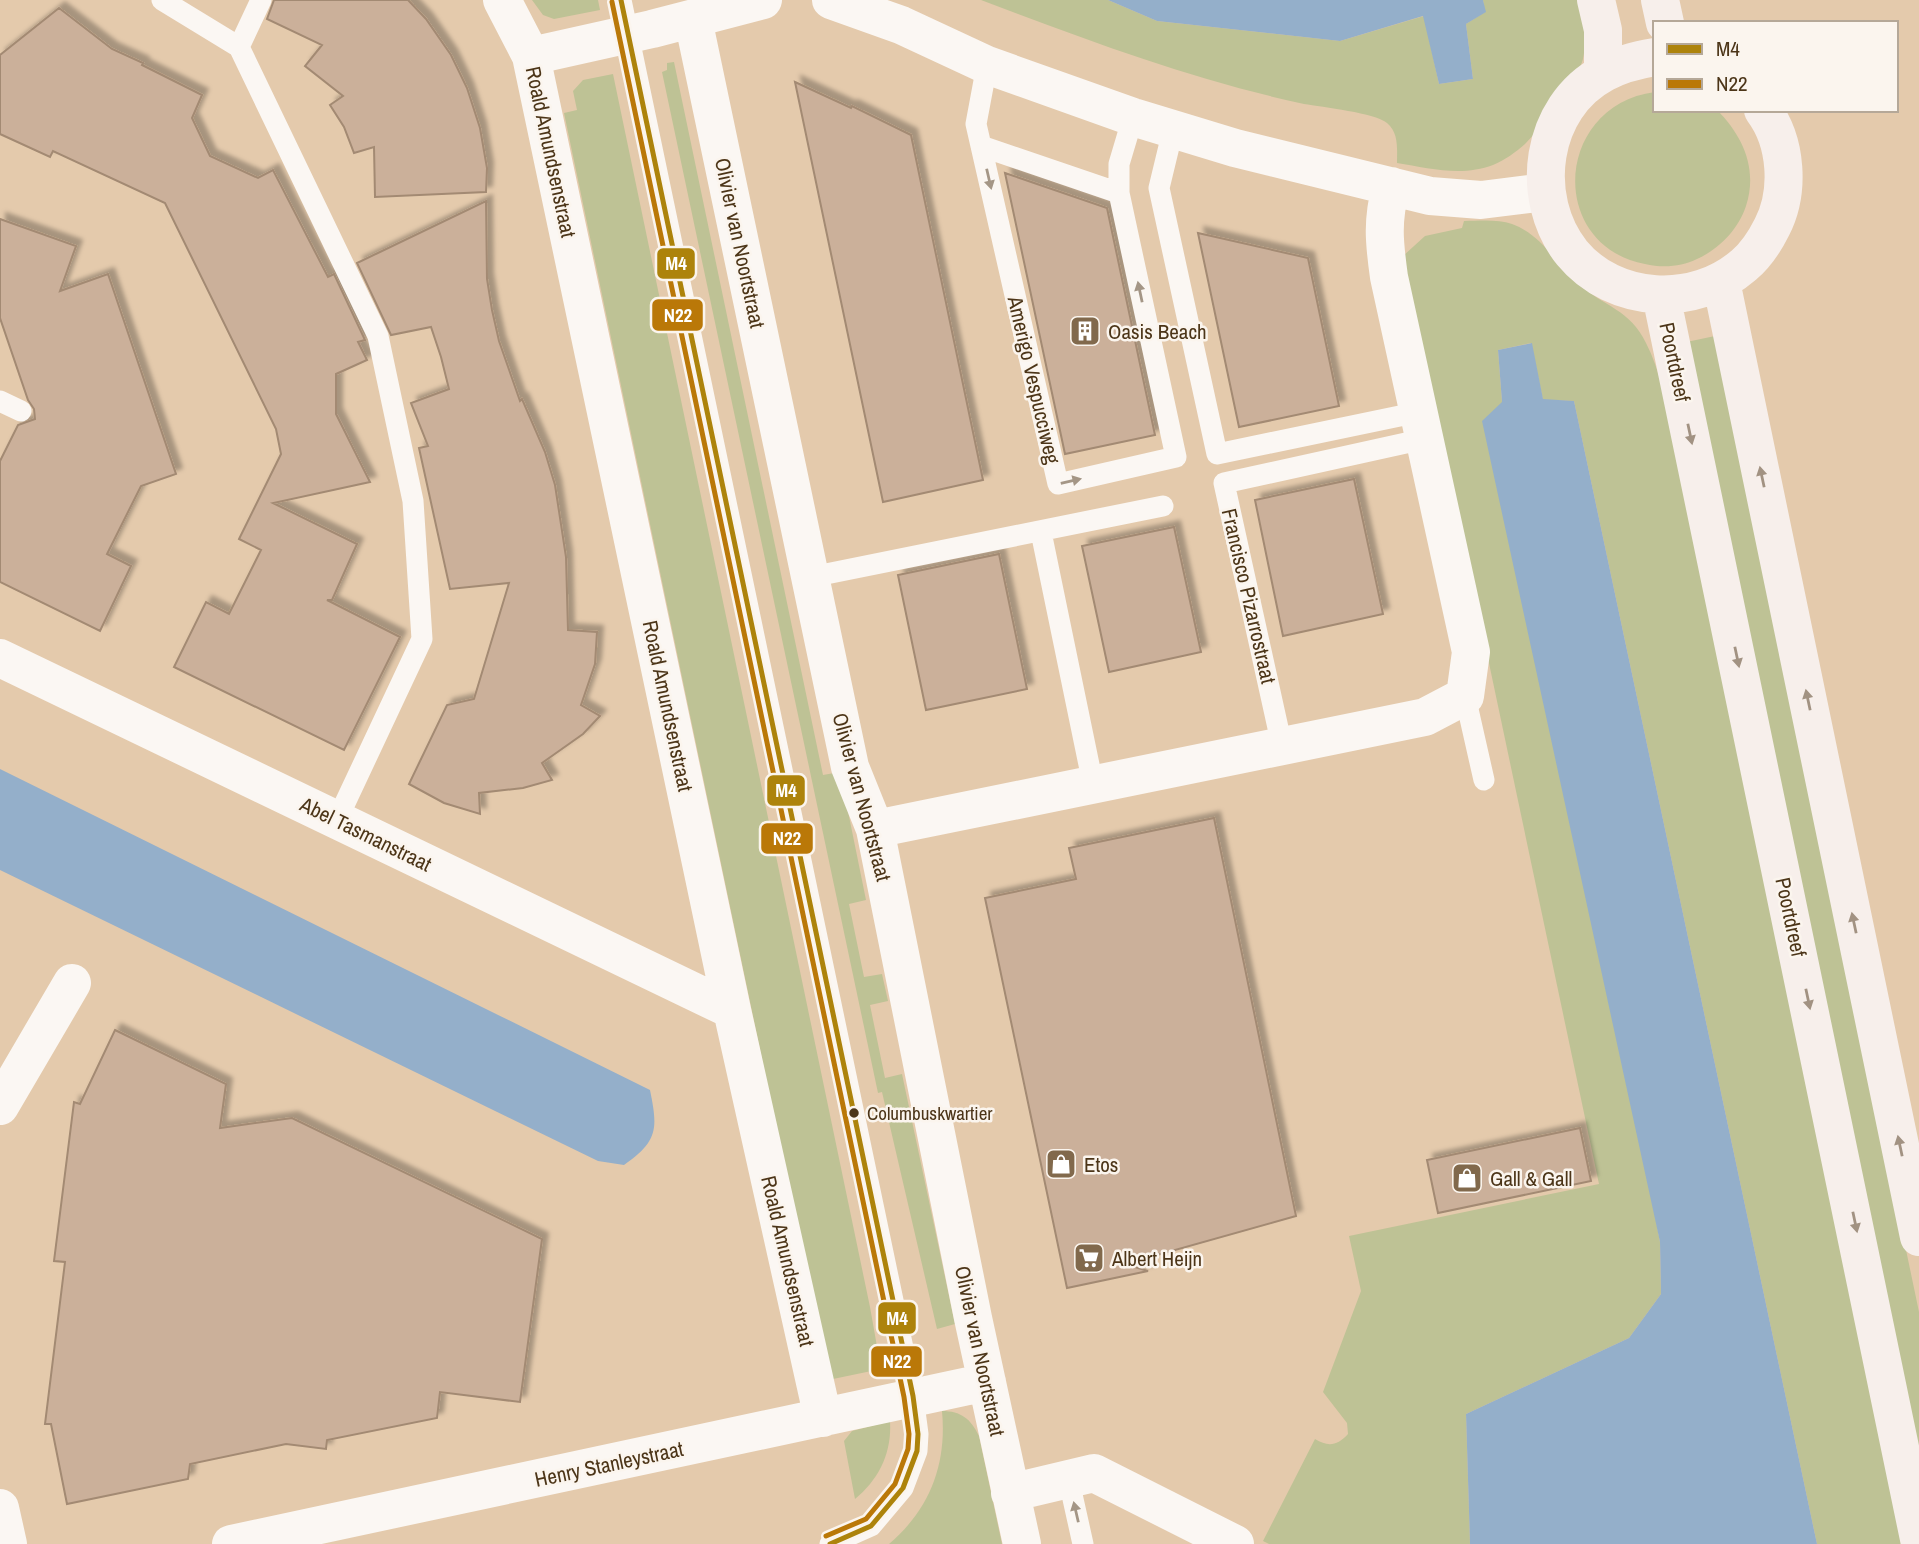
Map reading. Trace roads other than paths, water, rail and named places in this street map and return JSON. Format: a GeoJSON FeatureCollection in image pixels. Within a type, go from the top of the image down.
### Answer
{"type":"FeatureCollection","features":[{"type":"Feature","properties":{"kind":"main road"},"geometry":{"type":"LineString","coordinates":[[1596,0],[1603,30],[1603,74]]}},
{"type":"Feature","properties":{"kind":"main road"},"geometry":{"type":"LineString","coordinates":[[1660,0],[1665,21]]}},
{"type":"Feature","properties":{"kind":"main road"},"geometry":{"type":"LineString","coordinates":[[1653,57],[1628,62],[1584,87],[1556,124],[1548,146],[1545,169],[1546,192],[1555,225],[1573,253],[1598,275],[1628,290],[1661,295],[1682,295],[1702,290],[1744,265],[1763,244],[1776,219],[1783,191],[1780,150],[1764,112]]}},
{"type":"Feature","properties":{"kind":"main road"},"geometry":{"type":"LineString","coordinates":[[1721,281],[1919,1237]]}},
{"type":"Feature","properties":{"kind":"main road","name":"Poortdreef"},"geometry":{"type":"LineString","coordinates":[[1661,295],[1919,1539]]}},
{"type":"Feature","properties":{"kind":"street","name":"Roald Amundsenstraat"},"geometry":{"type":"LineString","coordinates":[[502,0],[531,56],[732,1010],[823,1418]]}},
{"type":"Feature","properties":{"kind":"street"},"geometry":{"type":"LineString","coordinates":[[531,56],[625,17],[693,19],[763,0]]}},
{"type":"Feature","properties":{"kind":"street"},"geometry":{"type":"LineString","coordinates":[[831,0],[901,25],[987,65],[1133,117],[1235,148],[1430,196],[1481,200],[1546,192]]}},
{"type":"Feature","properties":{"kind":"street","name":"Olivier van Noortstraat"},"geometry":{"type":"LineString","coordinates":[[693,19],[850,767],[875,828],[1022,1544]]}},
{"type":"Feature","properties":{"kind":"street"},"geometry":{"type":"LineString","coordinates":[[875,828],[1425,717],[1465,696],[1471,652],[1389,277],[1383,234],[1391,186]]}},
{"type":"Feature","properties":{"kind":"street","name":"Abel Tasmanstraat"},"geometry":{"type":"LineString","coordinates":[[0,658],[732,1010]]}},
{"type":"Feature","properties":{"kind":"street"},"geometry":{"type":"LineString","coordinates":[[0,1106],[72,983]]}},
{"type":"Feature","properties":{"kind":"street","name":"Henry Stanleystraat"},"geometry":{"type":"LineString","coordinates":[[231,1544],[987,1382]]}},
{"type":"Feature","properties":{"kind":"street"},"geometry":{"type":"LineString","coordinates":[[1010,1493],[1094,1473],[1235,1544]]}},
{"type":"Feature","properties":{"kind":"street"},"geometry":{"type":"LineString","coordinates":[[0,1508],[8,1544]]}},
{"type":"Feature","properties":{"kind":"lane"},"geometry":{"type":"LineString","coordinates":[[162,0],[239,47],[378,336],[413,502],[422,639],[337,820]]}},
{"type":"Feature","properties":{"kind":"lane"},"geometry":{"type":"LineString","coordinates":[[239,47],[261,0]]}},
{"type":"Feature","properties":{"kind":"lane"},"geometry":{"type":"LineString","coordinates":[[625,17],[914,1396],[918,1434],[916,1451],[903,1488],[871,1526],[830,1544]]}},
{"type":"Feature","properties":{"kind":"lane","name":"Amerigo Vespucciweg"},"geometry":{"type":"LineString","coordinates":[[987,65],[976,124],[1058,484],[1176,457],[1119,192],[1119,164],[1133,117]]}},
{"type":"Feature","properties":{"kind":"lane"},"geometry":{"type":"LineString","coordinates":[[1173,130],[1159,188],[1217,454],[1421,425]]}},
{"type":"Feature","properties":{"kind":"lane"},"geometry":{"type":"LineString","coordinates":[[981,146],[1119,192]]}},
{"type":"Feature","properties":{"kind":"lane"},"geometry":{"type":"LineString","coordinates":[[0,401],[21,411]]}},
{"type":"Feature","properties":{"kind":"lane","name":"Francisco Pizarrostraat"},"geometry":{"type":"LineString","coordinates":[[1282,746],[1224,483],[1421,425]]}},
{"type":"Feature","properties":{"kind":"lane"},"geometry":{"type":"LineString","coordinates":[[811,577],[1163,506]]}},
{"type":"Feature","properties":{"kind":"lane"},"geometry":{"type":"LineString","coordinates":[[1041,532],[1093,784]]}},
{"type":"Feature","properties":{"kind":"lane"},"geometry":{"type":"LineString","coordinates":[[1465,696],[1484,780]]}},
{"type":"Feature","properties":{"kind":"lane"},"geometry":{"type":"LineString","coordinates":[[1069,1480],[1083,1544]]}},
{"type":"Feature","properties":{"kind":"water"},"geometry":{"type":"Polygon","coordinates":[[[1108,0],[1483,0],[1486,12],[1466,24],[1473,79],[1439,84],[1423,16],[1340,41],[1157,21],[1108,0]]]}},
{"type":"Feature","properties":{"kind":"water"},"geometry":{"type":"Polygon","coordinates":[[[1532,343],[1543,399],[1574,401],[1817,1544],[1470,1544],[1466,1414],[1629,1338],[1661,1294],[1660,1242],[1482,421],[1502,402],[1498,350],[1532,343]]]}},
{"type":"Feature","properties":{"kind":"water"},"geometry":{"type":"Polygon","coordinates":[[[0,769],[650,1090],[654,1125],[649,1141],[644,1149],[624,1165],[598,1161],[0,870],[0,769]]]}},
{"type":"Feature","properties":{"kind":"place","name":"Oasis Beach"},"geometry":{"type":"Point","coordinates":[1085,331]}},
{"type":"Feature","properties":{"kind":"place","name":"Columbuskwartier"},"geometry":{"type":"Point","coordinates":[854,1113]}},
{"type":"Feature","properties":{"kind":"place","name":"Etos"},"geometry":{"type":"Point","coordinates":[1061,1164]}},
{"type":"Feature","properties":{"kind":"place","name":"Gall & Gall"},"geometry":{"type":"Point","coordinates":[1467,1178]}},
{"type":"Feature","properties":{"kind":"place","name":"Albert Heijn"},"geometry":{"type":"Point","coordinates":[1089,1258]}}]}
